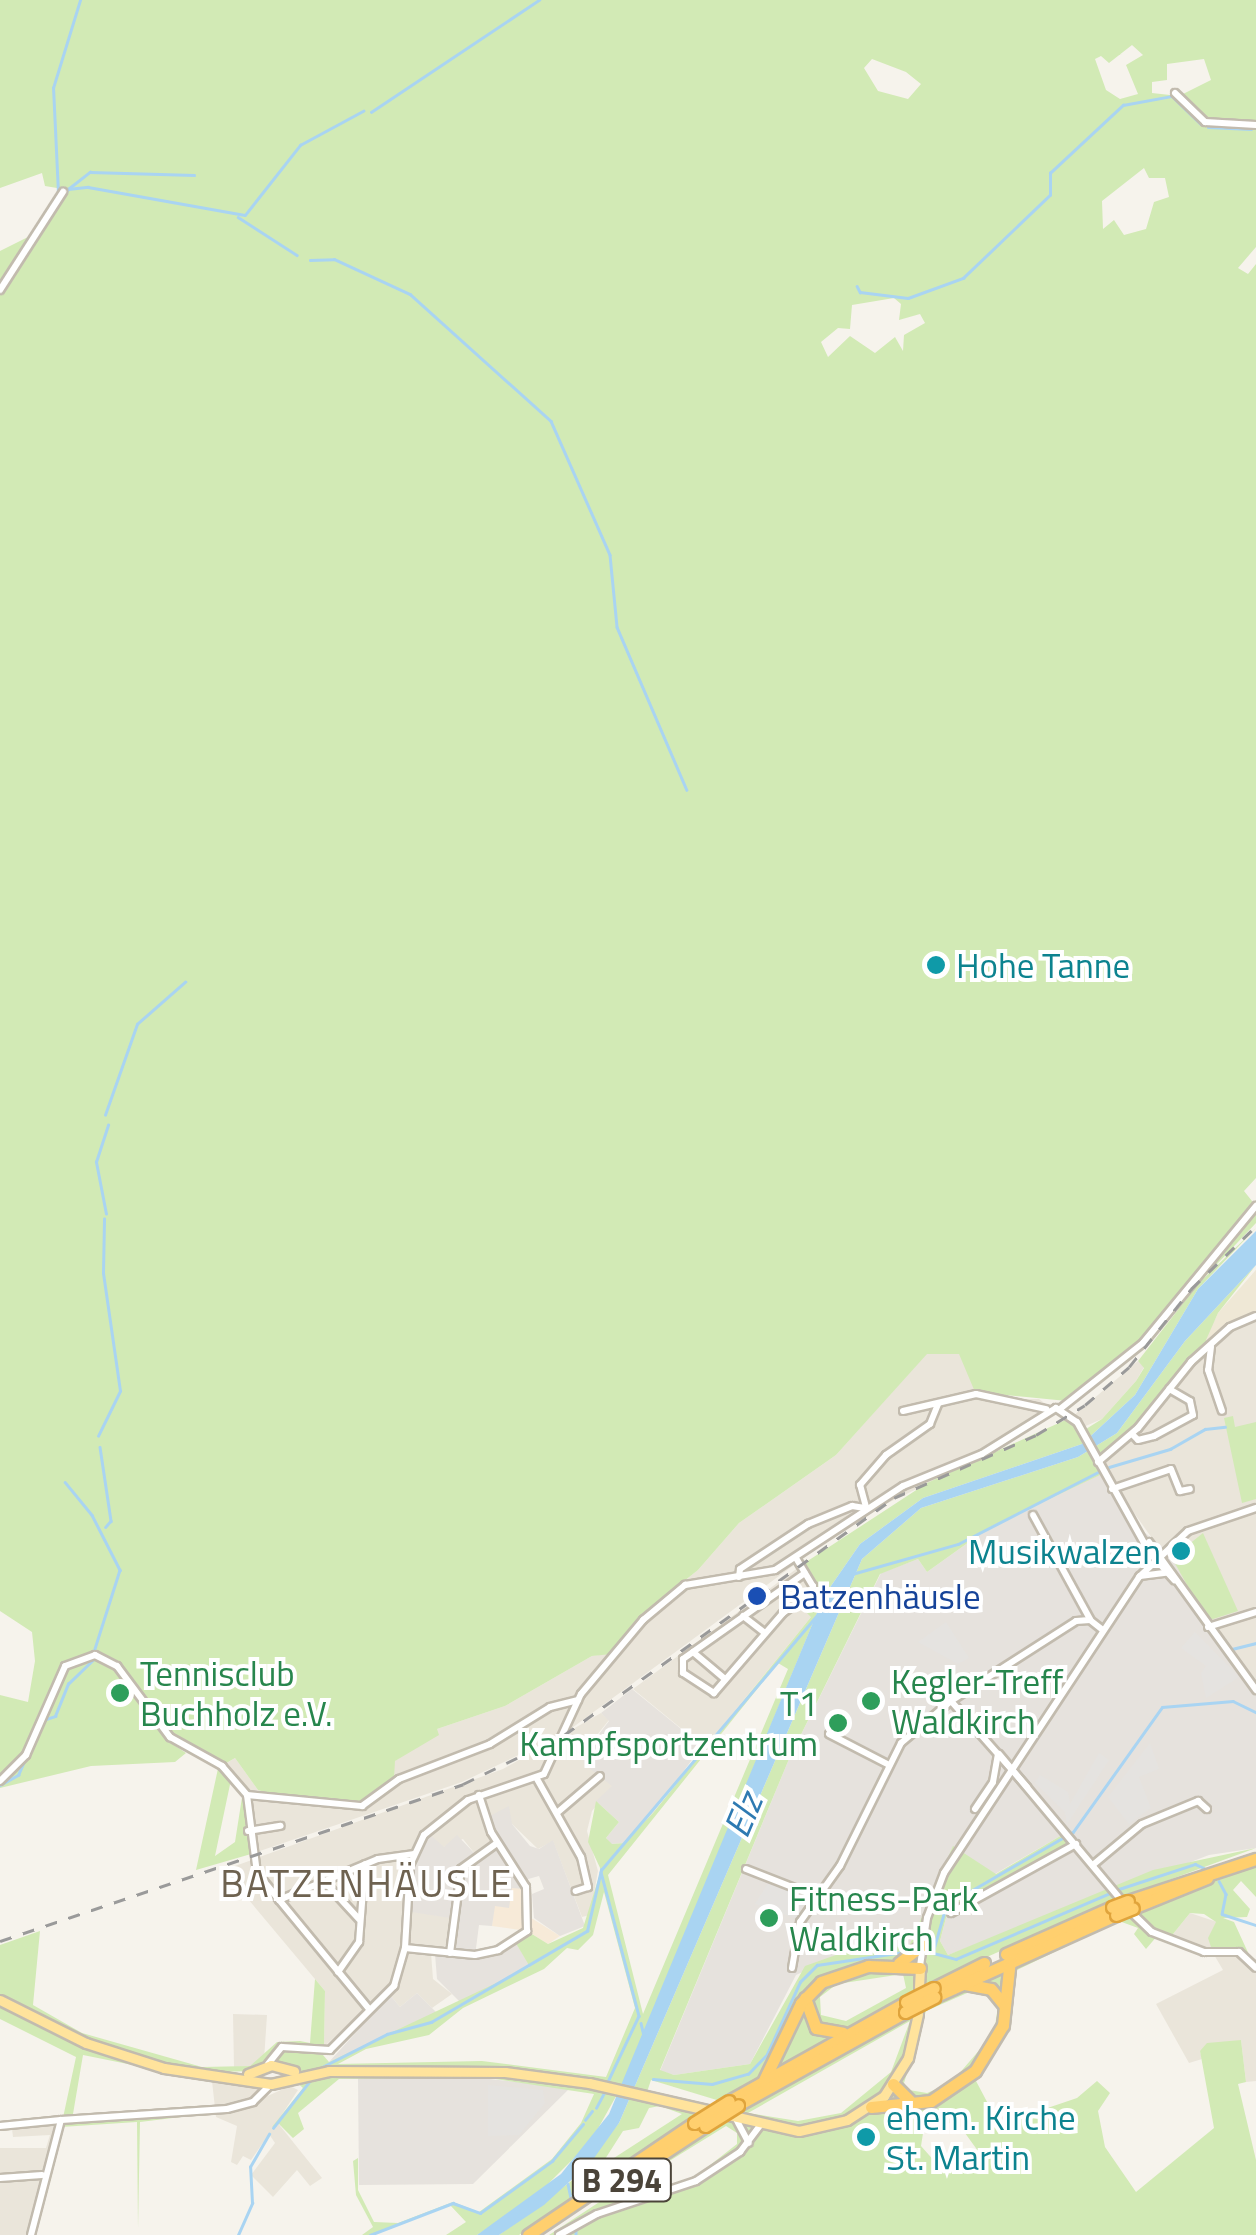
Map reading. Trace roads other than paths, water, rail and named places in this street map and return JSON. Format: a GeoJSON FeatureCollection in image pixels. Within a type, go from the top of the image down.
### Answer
{"type":"FeatureCollection","features":[{"type":"Feature","properties":{"kind":"highway","name":"B 294"},"geometry":{"type":"LineString","coordinates":[[734,2103],[910,2009],[934,1992],[1120,1903],[1256,1859]]}},
{"type":"Feature","properties":{"kind":"highway","name":"B 294"},"geometry":{"type":"LineString","coordinates":[[934,1992],[961,1984],[1120,1903]]}},
{"type":"Feature","properties":{"kind":"highway"},"geometry":{"type":"LineString","coordinates":[[902,1962],[922,1946]]}},
{"type":"Feature","properties":{"kind":"highway"},"geometry":{"type":"LineString","coordinates":[[871,2106],[905,2100],[931,2101],[967,2079],[998,2040],[1006,2006],[1004,1971],[1010,1960]]}},
{"type":"Feature","properties":{"kind":"highway"},"geometry":{"type":"LineString","coordinates":[[764,2080],[806,1997],[840,1972],[902,1962],[920,1964]]}},
{"type":"Feature","properties":{"kind":"highway"},"geometry":{"type":"LineString","coordinates":[[961,1984],[986,1986],[1006,2006]]}},
{"type":"Feature","properties":{"kind":"highway"},"geometry":{"type":"LineString","coordinates":[[806,1997],[816,2028],[848,2033]]}},
{"type":"Feature","properties":{"kind":"highway","name":"B 294"},"geometry":{"type":"LineString","coordinates":[[528,2235],[764,2080],[848,2033],[910,2009]]}},
{"type":"Feature","properties":{"kind":"highway"},"geometry":{"type":"LineString","coordinates":[[891,2087],[905,2100]]}},
{"type":"Feature","properties":{"kind":"highway","name":"B 294"},"geometry":{"type":"LineString","coordinates":[[540,2235],[700,2125]]}},
{"type":"Feature","properties":{"kind":"main road"},"geometry":{"type":"LineString","coordinates":[[919,1987],[920,1964]]}},
{"type":"Feature","properties":{"kind":"main road"},"geometry":{"type":"LineString","coordinates":[[0,2000],[86,2043],[164,2068],[246,2075],[328,2071],[506,2072],[614,2088],[758,2124],[818,2129],[871,2106],[891,2087],[912,2049],[910,2009]]}},
{"type":"Feature","properties":{"kind":"street"},"geometry":{"type":"LineString","coordinates":[[1175,93],[1205,122],[1256,125]]}},
{"type":"Feature","properties":{"kind":"street"},"geometry":{"type":"LineString","coordinates":[[0,290],[62,192]]}},
{"type":"Feature","properties":{"kind":"street"},"geometry":{"type":"LineString","coordinates":[[903,1412],[976,1394],[1046,1409],[1063,1406],[1143,1344],[1256,1206]]}},
{"type":"Feature","properties":{"kind":"street"},"geometry":{"type":"LineString","coordinates":[[1097,1460],[1132,1434],[1169,1388],[1211,1346],[1256,1316]]}},
{"type":"Feature","properties":{"kind":"street"},"geometry":{"type":"LineString","coordinates":[[1211,1346],[1208,1370],[1222,1411]]}},
{"type":"Feature","properties":{"kind":"street"},"geometry":{"type":"LineString","coordinates":[[1132,1434],[1138,1440],[1154,1436],[1193,1414],[1190,1401],[1169,1388]]}},
{"type":"Feature","properties":{"kind":"street"},"geometry":{"type":"LineString","coordinates":[[866,1508],[860,1485],[886,1455],[930,1424],[938,1404]]}},
{"type":"Feature","properties":{"kind":"street"},"geometry":{"type":"LineString","coordinates":[[1063,1406],[1082,1430],[1140,1535],[1256,1690]]}},
{"type":"Feature","properties":{"kind":"street"},"geometry":{"type":"LineString","coordinates":[[0,2126],[227,2109],[270,2074],[288,2046],[330,2050],[394,1986],[405,1948],[413,1854],[426,1832],[479,1795],[537,1779],[552,1766],[578,1700],[619,1650],[685,1584],[771,1572],[866,1508],[982,1454],[1046,1409]]}},
{"type":"Feature","properties":{"kind":"street"},"geometry":{"type":"LineString","coordinates":[[1112,1489],[1171,1469],[1180,1491],[1190,1489]]}},
{"type":"Feature","properties":{"kind":"street"},"geometry":{"type":"LineString","coordinates":[[739,1577],[740,1569],[808,1524],[852,1506],[866,1508]]}},
{"type":"Feature","properties":{"kind":"street"},"geometry":{"type":"LineString","coordinates":[[1149,1542],[1175,1540],[1256,1508]]}},
{"type":"Feature","properties":{"kind":"street"},"geometry":{"type":"LineString","coordinates":[[1034,1514],[1090,1620],[1103,1630]]}},
{"type":"Feature","properties":{"kind":"street"},"geometry":{"type":"LineString","coordinates":[[1140,1535],[1174,1580]]}},
{"type":"Feature","properties":{"kind":"street"},"geometry":{"type":"LineString","coordinates":[[920,1964],[944,1873],[1138,1577],[1175,1540]]}},
{"type":"Feature","properties":{"kind":"street"},"geometry":{"type":"LineString","coordinates":[[796,1558],[805,1573],[812,1592],[765,1633],[709,1694],[689,1679],[680,1662],[805,1573]]}},
{"type":"Feature","properties":{"kind":"street"},"geometry":{"type":"LineString","coordinates":[[1138,1577],[1166,1574]]}},
{"type":"Feature","properties":{"kind":"street"},"geometry":{"type":"LineString","coordinates":[[1208,1627],[1256,1612]]}},
{"type":"Feature","properties":{"kind":"street"},"geometry":{"type":"LineString","coordinates":[[742,1616],[765,1633]]}},
{"type":"Feature","properties":{"kind":"street"},"geometry":{"type":"LineString","coordinates":[[792,1968],[797,1929],[901,1743],[951,1701],[1074,1623],[1090,1620]]}},
{"type":"Feature","properties":{"kind":"street"},"geometry":{"type":"LineString","coordinates":[[693,1652],[726,1679]]}},
{"type":"Feature","properties":{"kind":"street"},"geometry":{"type":"LineString","coordinates":[[0,1781],[19,1768],[36,1723],[65,1666],[94,1655],[117,1666],[165,1731],[222,1766],[247,1795],[273,1802],[362,1806],[398,1779],[490,1744],[550,1707],[578,1700]]}},
{"type":"Feature","properties":{"kind":"street"},"geometry":{"type":"LineString","coordinates":[[951,1701],[1001,1754],[1094,1864],[1120,1903],[1145,1928],[1213,1953],[1239,1952],[1256,1968]]}},
{"type":"Feature","properties":{"kind":"street"},"geometry":{"type":"LineString","coordinates":[[829,1734],[889,1765]]}},
{"type":"Feature","properties":{"kind":"street"},"geometry":{"type":"LineString","coordinates":[[1001,1754],[1023,1752]]}},
{"type":"Feature","properties":{"kind":"street"},"geometry":{"type":"LineString","coordinates":[[975,1809],[993,1782],[1001,1754]]}},
{"type":"Feature","properties":{"kind":"street"},"geometry":{"type":"LineString","coordinates":[[558,1812],[600,1776]]}},
{"type":"Feature","properties":{"kind":"street"},"geometry":{"type":"LineString","coordinates":[[537,1779],[558,1812],[589,1879],[588,1887],[576,1891]]}},
{"type":"Feature","properties":{"kind":"street"},"geometry":{"type":"LineString","coordinates":[[999,1788],[1026,1786]]}},
{"type":"Feature","properties":{"kind":"street"},"geometry":{"type":"LineString","coordinates":[[247,1795],[254,1867],[369,2009]]}},
{"type":"Feature","properties":{"kind":"street"},"geometry":{"type":"LineString","coordinates":[[405,1948],[450,1953],[498,1950],[528,1930],[526,1887],[497,1843],[479,1795]]}},
{"type":"Feature","properties":{"kind":"street"},"geometry":{"type":"LineString","coordinates":[[1094,1864],[1142,1824],[1198,1802],[1207,1808]]}},
{"type":"Feature","properties":{"kind":"street"},"geometry":{"type":"LineString","coordinates":[[248,1831],[281,1826]]}},
{"type":"Feature","properties":{"kind":"street"},"geometry":{"type":"LineString","coordinates":[[951,1912],[1072,1838]]}},
{"type":"Feature","properties":{"kind":"street"},"geometry":{"type":"LineString","coordinates":[[450,1953],[461,1869],[497,1843]]}},
{"type":"Feature","properties":{"kind":"street"},"geometry":{"type":"LineString","coordinates":[[279,1900],[321,1878],[413,1854]]}},
{"type":"Feature","properties":{"kind":"street"},"geometry":{"type":"LineString","coordinates":[[338,1972],[356,1952],[364,1864]]}},
{"type":"Feature","properties":{"kind":"street"},"geometry":{"type":"LineString","coordinates":[[746,1869],[818,1896]]}},
{"type":"Feature","properties":{"kind":"street"},"geometry":{"type":"LineString","coordinates":[[321,1878],[354,1919],[360,1918]]}},
{"type":"Feature","properties":{"kind":"street"},"geometry":{"type":"LineString","coordinates":[[736,2119],[750,2141]]}},
{"type":"Feature","properties":{"kind":"street"},"geometry":{"type":"LineString","coordinates":[[31,2235],[42,2175],[61,2120]]}},
{"type":"Feature","properties":{"kind":"street"},"geometry":{"type":"LineString","coordinates":[[559,2235],[597,2214],[696,2181],[750,2141],[758,2124]]}},
{"type":"Feature","properties":{"kind":"street"},"geometry":{"type":"LineString","coordinates":[[0,2178],[42,2175]]}},
{"type":"Feature","properties":{"kind":"water","name":"Elz"},"geometry":{"type":"Polygon","coordinates":[[[1256,1231],[1256,1265],[1185,1341],[1117,1433],[1078,1457],[921,1508],[862,1559],[619,2123],[592,2161],[544,2205],[499,2235],[477,2235],[561,2174],[609,2114],[824,1596],[860,1544],[923,1498],[1082,1444],[1135,1395],[1198,1289],[1256,1231]]]}},
{"type":"Feature","properties":{"kind":"waterway"},"geometry":{"type":"LineString","coordinates":[[58,193],[53,88],[80,0]]}},
{"type":"Feature","properties":{"kind":"waterway"},"geometry":{"type":"LineString","coordinates":[[371,112],[539,0]]}},
{"type":"Feature","properties":{"kind":"waterway"},"geometry":{"type":"LineString","coordinates":[[857,286],[860,292],[908,298],[963,278],[1050,195],[1050,173],[1123,105],[1172,96],[1201,124]]}},
{"type":"Feature","properties":{"kind":"waterway"},"geometry":{"type":"LineString","coordinates":[[63,198],[68,189],[88,187],[245,215],[300,145],[363,111]]}},
{"type":"Feature","properties":{"kind":"waterway"},"geometry":{"type":"LineString","coordinates":[[1208,127],[1251,129]]}},
{"type":"Feature","properties":{"kind":"waterway"},"geometry":{"type":"LineString","coordinates":[[68,189],[90,172],[194,175]]}},
{"type":"Feature","properties":{"kind":"waterway"},"geometry":{"type":"LineString","coordinates":[[238,217],[297,255]]}},
{"type":"Feature","properties":{"kind":"waterway"},"geometry":{"type":"LineString","coordinates":[[11,267],[28,240]]}},
{"type":"Feature","properties":{"kind":"waterway"},"geometry":{"type":"LineString","coordinates":[[310,260],[334,259],[410,294],[551,421],[610,555],[617,627],[687,790]]}},
{"type":"Feature","properties":{"kind":"waterway"},"geometry":{"type":"LineString","coordinates":[[105,1115],[137,1024],[185,982]]}},
{"type":"Feature","properties":{"kind":"waterway"},"geometry":{"type":"LineString","coordinates":[[106,1214],[96,1162],[108,1125]]}},
{"type":"Feature","properties":{"kind":"waterway"},"geometry":{"type":"LineString","coordinates":[[98,1436],[120,1391],[103,1273],[104,1219]]}},
{"type":"Feature","properties":{"kind":"waterway"},"geometry":{"type":"LineString","coordinates":[[1109,1467],[1170,1449],[1205,1429],[1225,1427]]}},
{"type":"Feature","properties":{"kind":"waterway"},"geometry":{"type":"LineString","coordinates":[[100,1447],[111,1521],[106,1527]]}},
{"type":"Feature","properties":{"kind":"waterway"},"geometry":{"type":"LineString","coordinates":[[852,1574],[958,1544],[1098,1472]]}},
{"type":"Feature","properties":{"kind":"waterway"},"geometry":{"type":"LineString","coordinates":[[65,1482],[92,1515],[120,1570],[94,1652]]}},
{"type":"Feature","properties":{"kind":"waterway"},"geometry":{"type":"LineString","coordinates":[[320,2068],[387,2034],[431,2022],[587,1931],[601,1870],[817,1615]]}},
{"type":"Feature","properties":{"kind":"waterway"},"geometry":{"type":"LineString","coordinates":[[1228,1650],[1256,1643]]}},
{"type":"Feature","properties":{"kind":"waterway"},"geometry":{"type":"LineString","coordinates":[[43,1720],[55,1716],[68,1684],[93,1660]]}},
{"type":"Feature","properties":{"kind":"waterway"},"geometry":{"type":"LineString","coordinates":[[933,1951],[943,1915],[955,1900],[1073,1832],[1162,1707],[1233,1701],[1256,1712]]}},
{"type":"Feature","properties":{"kind":"waterway"},"geometry":{"type":"LineString","coordinates":[[0,1785],[18,1775],[25,1759]]}},
{"type":"Feature","properties":{"kind":"waterway"},"geometry":{"type":"LineString","coordinates":[[926,1951],[956,1959],[1119,1889],[1195,1864],[1204,1868]]}},
{"type":"Feature","properties":{"kind":"waterway"},"geometry":{"type":"LineString","coordinates":[[601,1872],[639,2016],[608,2082]]}},
{"type":"Feature","properties":{"kind":"waterway"},"geometry":{"type":"LineString","coordinates":[[1219,1881],[1226,1894],[1222,1914],[1256,1925]]}},
{"type":"Feature","properties":{"kind":"waterway"},"geometry":{"type":"LineString","coordinates":[[653,2079],[712,2084],[748,2074],[767,2054],[800,1982],[817,1965],[903,1952]]}},
{"type":"Feature","properties":{"kind":"waterway"},"geometry":{"type":"LineString","coordinates":[[641,2023],[644,2036]]}},
{"type":"Feature","properties":{"kind":"waterway"},"geometry":{"type":"LineString","coordinates":[[273,2128],[312,2078]]}},
{"type":"Feature","properties":{"kind":"waterway"},"geometry":{"type":"LineString","coordinates":[[596,2108],[605,2091]]}},
{"type":"Feature","properties":{"kind":"waterway"},"geometry":{"type":"LineString","coordinates":[[585,2120],[592,2111]]}},
{"type":"Feature","properties":{"kind":"waterway"},"geometry":{"type":"LineString","coordinates":[[370,2235],[453,2203],[480,2213],[552,2161],[583,2124]]}},
{"type":"Feature","properties":{"kind":"waterway"},"geometry":{"type":"LineString","coordinates":[[238,2235],[252,2203],[250,2167],[269,2134]]}},
{"type":"Feature","properties":{"kind":"waterway"},"geometry":{"type":"LineString","coordinates":[[568,2184],[571,2198]]}},
{"type":"Feature","properties":{"kind":"railway"},"geometry":{"type":"LineString","coordinates":[[0,1941],[463,1784],[564,1735],[894,1498],[1036,1435],[1085,1405],[1129,1367],[1191,1289],[1256,1226]]}},
{"type":"Feature","properties":{"kind":"place","name":"Hohe Tanne"},"geometry":{"type":"Point","coordinates":[936,965]}},
{"type":"Feature","properties":{"kind":"place","name":"Musikwalzen"},"geometry":{"type":"Point","coordinates":[1181,1551]}},
{"type":"Feature","properties":{"kind":"place","name":"Batzenhäusle"},"geometry":{"type":"Point","coordinates":[757,1596]}},
{"type":"Feature","properties":{"kind":"place","name":"Tennisclub Buchholz e.V."},"geometry":{"type":"Point","coordinates":[120,1693]}},
{"type":"Feature","properties":{"kind":"place","name":"Kegler-Treff Waldkirch"},"geometry":{"type":"Point","coordinates":[871,1701]}},
{"type":"Feature","properties":{"kind":"place","name":"T1 Kampfsportzentrum"},"geometry":{"type":"Point","coordinates":[838,1723]}},
{"type":"Feature","properties":{"kind":"place","name":"Fitness-Park Waldkirch"},"geometry":{"type":"Point","coordinates":[769,1918]}},
{"type":"Feature","properties":{"kind":"place","name":"ehem. Kirche St. Martin"},"geometry":{"type":"Point","coordinates":[866,2137]}},
{"type":"Feature","properties":{"kind":"district","name":"BATZENHÄUSLE"},"geometry":{"type":"Point","coordinates":[367,1884]}}]}
